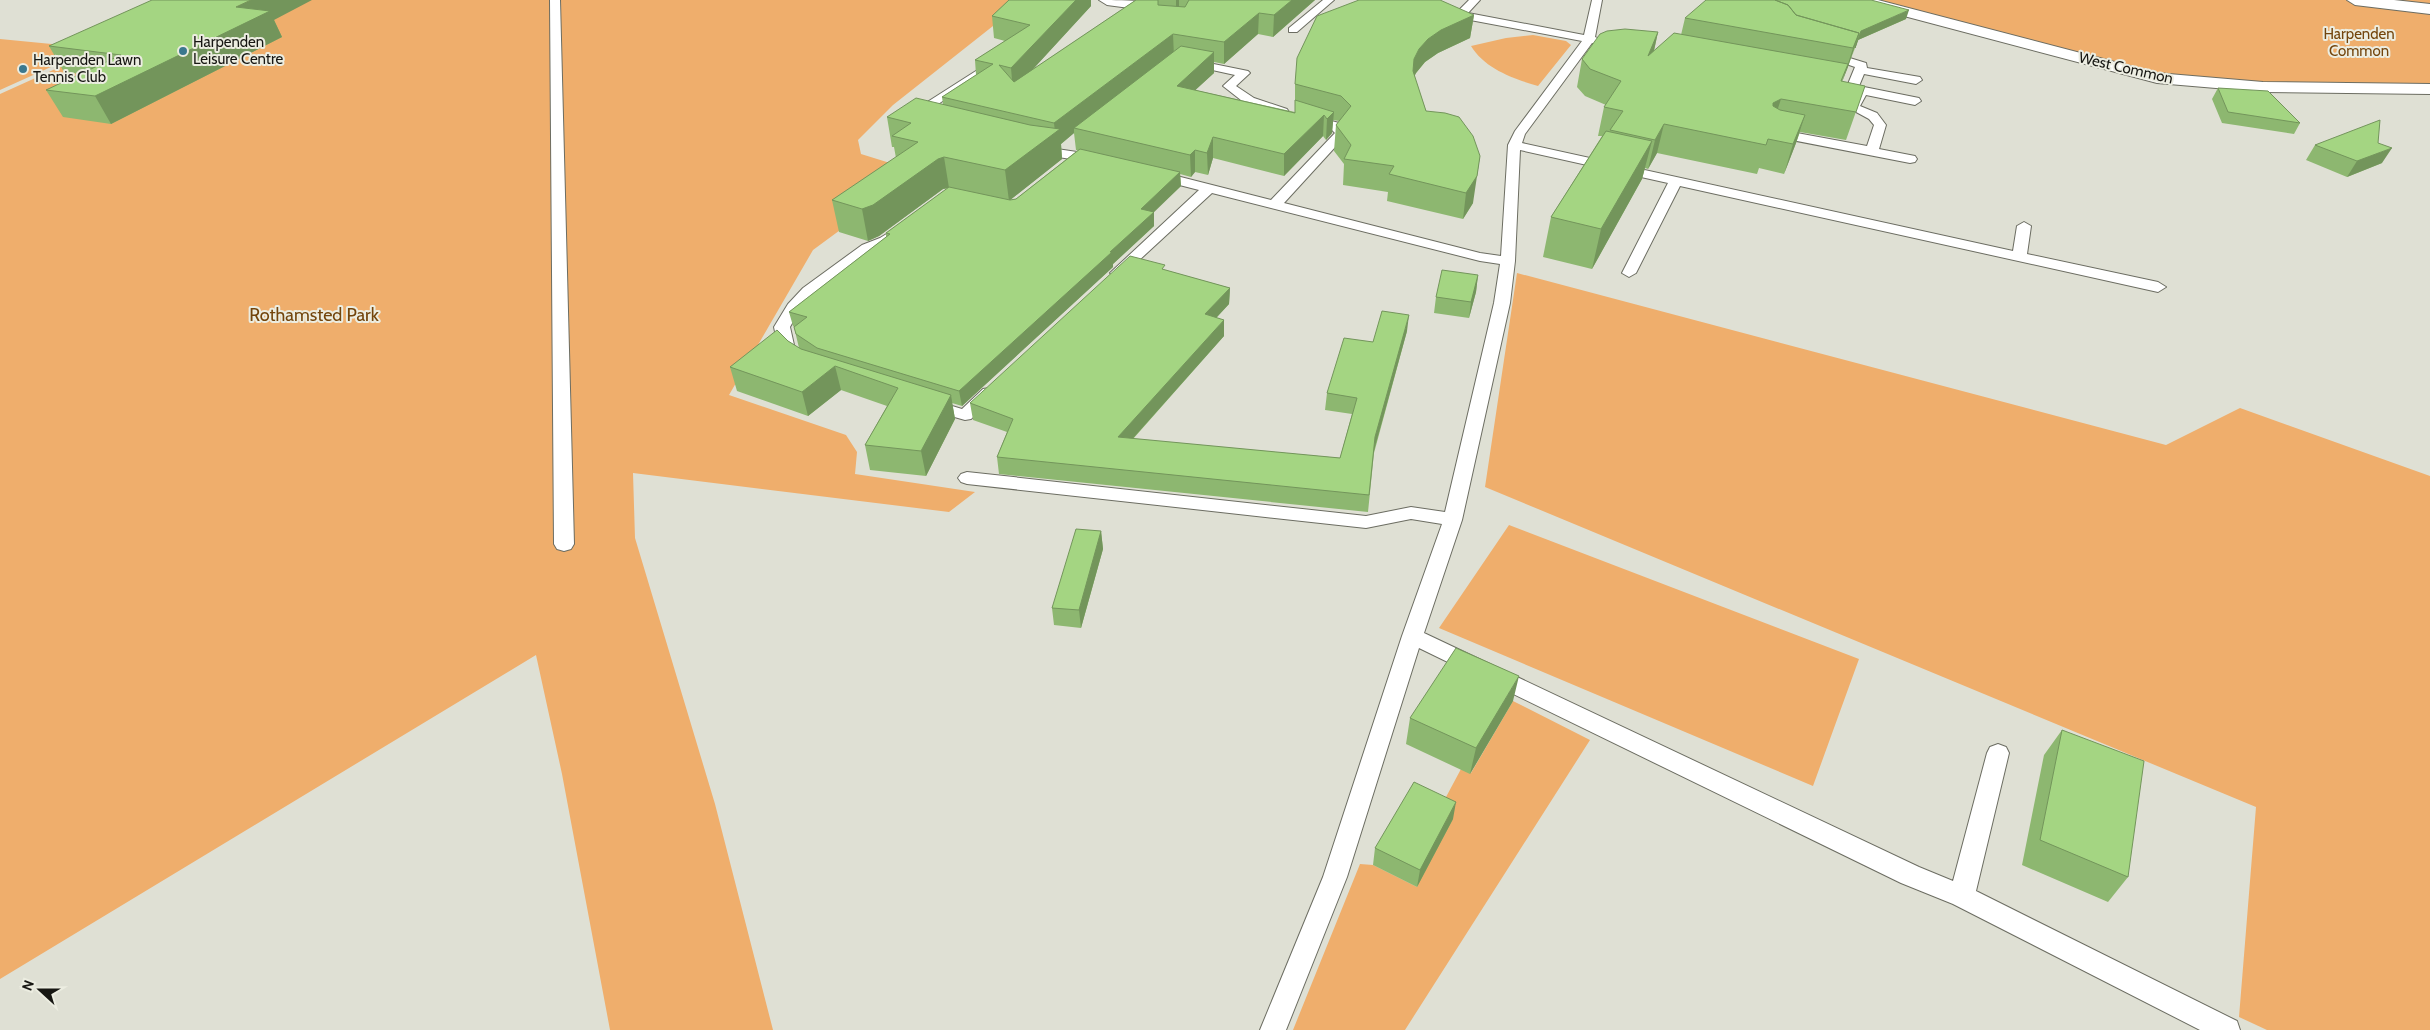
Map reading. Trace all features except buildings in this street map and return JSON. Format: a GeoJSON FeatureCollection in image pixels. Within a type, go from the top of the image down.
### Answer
{"type":"FeatureCollection","features":[{"type":"Feature","properties":{"kind":"street"},"geometry":{"type":"LineString","coordinates":[[1107,0],[1149,2],[1178,10]]}},
{"type":"Feature","properties":{"kind":"street","name":"West Common"},"geometry":{"type":"LineString","coordinates":[[1860,0],[2157,78],[2262,86],[2374,90],[2430,89]]}},
{"type":"Feature","properties":{"kind":"street"},"geometry":{"type":"LineString","coordinates":[[2355,0],[2430,10]]}},
{"type":"Feature","properties":{"kind":"lane"},"geometry":{"type":"LineString","coordinates":[[555,0],[564,544]]}},
{"type":"Feature","properties":{"kind":"lane"},"geometry":{"type":"LineString","coordinates":[[1293,30],[1329,0]]}},
{"type":"Feature","properties":{"kind":"lane"},"geometry":{"type":"LineString","coordinates":[[1273,1030],[1336,877],[1412,636],[1453,520],[1502,303],[1508,261],[1514,145],[1519,134],[1589,39],[1597,0]]}},
{"type":"Feature","properties":{"kind":"lane"},"geometry":{"type":"LineString","coordinates":[[1460,15],[1469,2]]}},
{"type":"Feature","properties":{"kind":"lane"},"geometry":{"type":"LineString","coordinates":[[1441,12],[1609,43]]}},
{"type":"Feature","properties":{"kind":"lane"},"geometry":{"type":"LineString","coordinates":[[1818,51],[1856,61],[1862,65],[1853,107],[1873,116],[1880,125],[1872,151]]}},
{"type":"Feature","properties":{"kind":"lane"},"geometry":{"type":"LineString","coordinates":[[1180,60],[1244,73],[1229,86],[1250,101],[1340,129],[1342,133],[1340,138],[1274,205]]}},
{"type":"Feature","properties":{"kind":"lane"},"geometry":{"type":"LineString","coordinates":[[929,122],[910,117],[990,65]]}},
{"type":"Feature","properties":{"kind":"lane"},"geometry":{"type":"LineString","coordinates":[[1861,70],[1916,80]]}},
{"type":"Feature","properties":{"kind":"lane"},"geometry":{"type":"LineString","coordinates":[[1823,83],[1915,100]]}},
{"type":"Feature","properties":{"kind":"lane"},"geometry":{"type":"LineString","coordinates":[[1772,133],[1910,159]]}},
{"type":"Feature","properties":{"kind":"lane"},"geometry":{"type":"LineString","coordinates":[[1514,145],[2158,287]]}},
{"type":"Feature","properties":{"kind":"lane"},"geometry":{"type":"LineString","coordinates":[[1024,147],[1062,161],[1077,149],[1106,162]]}},
{"type":"Feature","properties":{"kind":"lane"},"geometry":{"type":"LineString","coordinates":[[1144,171],[1480,257],[1508,261]]}},
{"type":"Feature","properties":{"kind":"lane"},"geometry":{"type":"LineString","coordinates":[[1629,274],[1676,181]]}},
{"type":"Feature","properties":{"kind":"lane"},"geometry":{"type":"LineString","coordinates":[[1108,282],[1209,188]]}},
{"type":"Feature","properties":{"kind":"lane"},"geometry":{"type":"LineString","coordinates":[[814,368],[797,360],[786,346],[782,327],[793,307],[808,291],[867,248],[885,240],[909,223]]}},
{"type":"Feature","properties":{"kind":"lane"},"geometry":{"type":"LineString","coordinates":[[2019,257],[2024,226]]}},
{"type":"Feature","properties":{"kind":"lane"},"geometry":{"type":"LineString","coordinates":[[918,400],[965,415],[1001,381]]}},
{"type":"Feature","properties":{"kind":"lane"},"geometry":{"type":"LineString","coordinates":[[966,478],[1366,522],[1411,514],[1453,520]]}},
{"type":"Feature","properties":{"kind":"lane"},"geometry":{"type":"LineString","coordinates":[[1412,636],[1910,875],[1962,896],[2227,1030]]}},
{"type":"Feature","properties":{"kind":"lane"},"geometry":{"type":"LineString","coordinates":[[1962,896],[1998,753]]}},
{"type":"Feature","properties":{"kind":"green space","name":"Rothamsted Park"},"geometry":{"type":"Polygon","coordinates":[[[208,0],[1026,0],[893,105],[858,140],[861,154],[919,172],[813,250],[729,395],[846,435],[857,452],[855,474],[975,492],[949,512],[633,473],[635,538],[715,804],[773,1030],[610,1030],[562,774],[536,655],[0,979],[0,94],[208,0]]]}},
{"type":"Feature","properties":{"kind":"green space","name":"Harpenden Common"},"geometry":{"type":"Polygon","coordinates":[[[1873,0],[2430,0],[2430,85],[2274,83],[2152,73],[1873,0]]]}},
{"type":"Feature","properties":{"kind":"green space"},"geometry":{"type":"Polygon","coordinates":[[[1533,35],[1566,41],[1571,45],[1538,86],[1519,80],[1492,67],[1471,46],[1506,38],[1533,35]]]}},
{"type":"Feature","properties":{"kind":"green space","name":"Harpenden Lawn Tennis Club"},"geometry":{"type":"Polygon","coordinates":[[[0,39],[93,48],[0,90],[0,39]]]}},
{"type":"Feature","properties":{"kind":"green space"},"geometry":{"type":"Polygon","coordinates":[[[1517,273],[2166,445],[2240,408],[2430,476],[2430,1030],[2267,1030],[2239,1017],[2256,807],[1485,487],[1517,273]]]}},
{"type":"Feature","properties":{"kind":"green space"},"geometry":{"type":"Polygon","coordinates":[[[1509,525],[1859,659],[1813,786],[1439,628],[1509,525]]]}},
{"type":"Feature","properties":{"kind":"green space"},"geometry":{"type":"Polygon","coordinates":[[[1513,701],[1590,740],[1405,1030],[1293,1030],[1360,864],[1373,865],[1417,887],[1438,812],[1461,769],[1471,773],[1513,701]]]}},
{"type":"Feature","properties":{"kind":"place","name":"Harpenden Leisure Centre"},"geometry":{"type":"Point","coordinates":[183,51]}},
{"type":"Feature","properties":{"kind":"place","name":"Harpenden Lawn Tennis Club"},"geometry":{"type":"Point","coordinates":[23,69]}}]}
